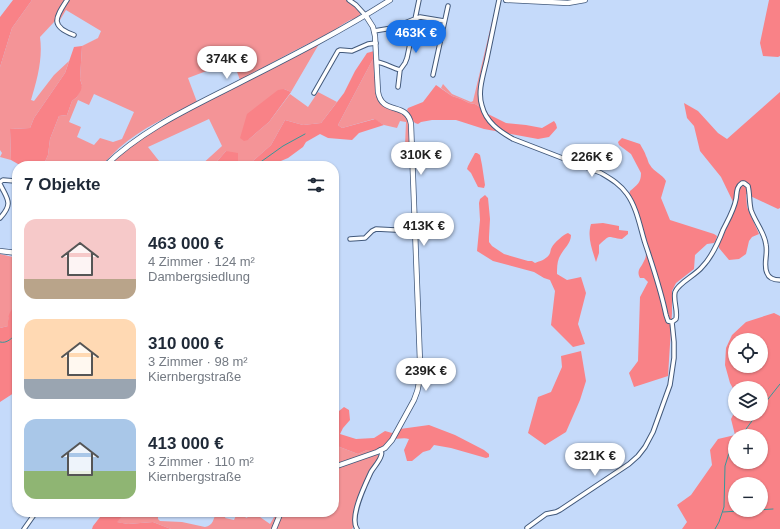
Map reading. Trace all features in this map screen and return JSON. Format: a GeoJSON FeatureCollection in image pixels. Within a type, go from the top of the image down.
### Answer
{"type":"FeatureCollection","features":[{"type":"Feature","properties":{"kind":"street"},"geometry":{"type":"LineString","coordinates":[[67,0],[56,21],[60,28],[74,35]]}},
{"type":"Feature","properties":{"kind":"street"},"geometry":{"type":"LineString","coordinates":[[339,465],[380,450],[392,440],[414,400],[420,381],[411,121],[406,113],[387,106],[380,99],[378,92],[374,31],[366,16],[350,0]]}},
{"type":"Feature","properties":{"kind":"street"},"geometry":{"type":"LineString","coordinates":[[111,161],[128,146],[161,123],[366,16],[390,0]]}},
{"type":"Feature","properties":{"kind":"street"},"geometry":{"type":"LineString","coordinates":[[398,87],[400,70],[405,63],[419,0]]}},
{"type":"Feature","properties":{"kind":"street"},"geometry":{"type":"LineString","coordinates":[[499,0],[481,85],[480,100],[483,111],[490,122],[505,134],[601,174],[622,187],[634,207],[654,267],[667,319],[668,321],[672,322]]}},
{"type":"Feature","properties":{"kind":"street"},"geometry":{"type":"LineString","coordinates":[[506,0],[568,3],[585,0]]}},
{"type":"Feature","properties":{"kind":"street"},"geometry":{"type":"LineString","coordinates":[[433,75],[448,6]]}},
{"type":"Feature","properties":{"kind":"street"},"geometry":{"type":"LineString","coordinates":[[374,31],[392,28],[422,17],[444,21]]}},
{"type":"Feature","properties":{"kind":"street"},"geometry":{"type":"LineString","coordinates":[[314,93],[338,51],[352,51],[368,44],[376,44]]}},
{"type":"Feature","properties":{"kind":"street"},"geometry":{"type":"LineString","coordinates":[[377,62],[400,70]]}},
{"type":"Feature","properties":{"kind":"street"},"geometry":{"type":"LineString","coordinates":[[0,218],[6,211],[8,202],[5,191],[0,183],[3,180],[12,181]]}},
{"type":"Feature","properties":{"kind":"street"},"geometry":{"type":"LineString","coordinates":[[672,322],[677,316],[675,298],[677,289],[700,270],[708,259],[717,244],[735,203],[738,186],[742,183],[748,186],[751,211],[766,242],[767,273],[771,278],[780,280]]}},
{"type":"Feature","properties":{"kind":"street"},"geometry":{"type":"LineString","coordinates":[[350,238],[365,238],[376,229],[415,231]]}},
{"type":"Feature","properties":{"kind":"street"},"geometry":{"type":"LineString","coordinates":[[0,251],[12,252]]}},
{"type":"Feature","properties":{"kind":"street"},"geometry":{"type":"LineString","coordinates":[[527,528],[546,514],[560,510],[629,464],[641,452],[653,432],[670,385],[674,358],[672,322]]}},
{"type":"Feature","properties":{"kind":"street"},"geometry":{"type":"LineString","coordinates":[[357,529],[355,527],[355,521],[358,504],[371,472],[381,456],[382,453],[380,450]]}},
{"type":"Feature","properties":{"kind":"street"},"geometry":{"type":"LineString","coordinates":[[24,529],[32,517]]}},
{"type":"Feature","properties":{"kind":"street"},"geometry":{"type":"LineString","coordinates":[[274,529],[279,517]]}},
{"type":"Feature","properties":{"kind":"shaded area"},"geometry":{"type":"Polygon","coordinates":[[[13,0],[32,0],[12,28],[0,67],[0,17],[13,0]]]}},
{"type":"Feature","properties":{"kind":"shaded area"},"geometry":{"type":"Polygon","coordinates":[[[32,0],[348,0],[360,12],[360,15],[357,18],[350,20],[335,30],[240,80],[233,61],[188,78],[197,102],[156,122],[137,134],[119,148],[106,161],[45,161],[48,155],[50,139],[59,116],[67,115],[72,101],[77,97],[82,85],[80,79],[82,46],[98,38],[101,31],[66,10],[57,25],[55,21],[40,37],[40,61],[31,100],[34,101],[54,75],[69,61],[65,73],[34,118],[30,128],[10,129],[11,160],[0,157],[2,153],[0,150],[0,67],[12,28],[32,0]],[[94,94],[89,105],[78,100],[69,122],[81,127],[77,137],[94,145],[100,138],[113,142],[122,139],[134,112],[94,94]]]}},
{"type":"Feature","properties":{"kind":"shaded area"},"geometry":{"type":"Polygon","coordinates":[[[769,0],[780,0],[780,56],[778,57],[763,56],[760,43],[769,0]]]}},
{"type":"Feature","properties":{"kind":"shaded area"},"geometry":{"type":"Polygon","coordinates":[[[495,9],[479,92],[480,107],[452,96],[441,88],[443,84],[452,94],[471,102],[473,101],[495,9]]]}},
{"type":"Feature","properties":{"kind":"shaded area"},"geometry":{"type":"Polygon","coordinates":[[[319,44],[291,92],[284,89],[248,140],[269,122],[290,94],[308,107],[318,92],[337,102],[321,123],[303,125],[285,120],[271,145],[253,161],[238,161],[226,151],[217,161],[206,161],[222,146],[209,119],[148,147],[159,161],[113,161],[127,149],[164,123],[319,44]]]}},
{"type":"Feature","properties":{"kind":"shaded area"},"geometry":{"type":"Polygon","coordinates":[[[82,46],[80,79],[82,85],[81,90],[77,97],[72,101],[67,115],[59,116],[50,139],[48,155],[45,161],[13,161],[11,160],[10,129],[30,128],[34,118],[65,73],[74,47],[82,46]]]}},
{"type":"Feature","properties":{"kind":"shaded area"},"geometry":{"type":"Polygon","coordinates":[[[374,51],[380,101],[404,113],[409,122],[411,168],[404,168],[406,122],[400,121],[397,128],[384,125],[374,119],[342,128],[338,125],[373,59],[374,51]]]}},
{"type":"Feature","properties":{"kind":"shaded area"},"geometry":{"type":"Polygon","coordinates":[[[374,51],[373,59],[338,125],[342,128],[375,119],[384,125],[359,133],[352,140],[328,138],[320,134],[306,142],[303,147],[288,158],[281,161],[253,161],[271,145],[285,120],[303,125],[321,123],[344,93],[355,71],[367,53],[374,51]]]}},
{"type":"Feature","properties":{"kind":"shaded area"},"geometry":{"type":"Polygon","coordinates":[[[436,85],[452,96],[475,104],[480,107],[482,111],[506,123],[542,128],[554,121],[557,128],[549,137],[538,139],[484,129],[456,120],[432,120],[418,124],[412,120],[407,110],[408,108],[423,102],[436,85]]]}},
{"type":"Feature","properties":{"kind":"shaded area"},"geometry":{"type":"Polygon","coordinates":[[[284,89],[291,92],[269,122],[248,140],[244,141],[240,138],[247,114],[278,90],[284,89]]]}},
{"type":"Feature","properties":{"kind":"shaded area"},"geometry":{"type":"Polygon","coordinates":[[[780,92],[780,208],[778,209],[746,194],[747,207],[759,234],[752,237],[749,241],[746,254],[739,259],[729,260],[719,248],[719,243],[735,206],[721,177],[700,151],[694,126],[687,118],[684,103],[698,111],[718,133],[727,139],[780,92]]]}},
{"type":"Feature","properties":{"kind":"shaded area"},"geometry":{"type":"Polygon","coordinates":[[[622,138],[640,144],[649,164],[666,181],[661,198],[670,220],[717,236],[714,243],[707,244],[695,255],[694,269],[676,283],[672,291],[668,376],[634,387],[629,373],[638,361],[640,297],[648,282],[644,278],[640,278],[639,275],[639,271],[645,259],[646,251],[629,195],[630,191],[639,182],[641,173],[631,154],[619,145],[618,142],[622,138]]]}},
{"type":"Feature","properties":{"kind":"shaded area"},"geometry":{"type":"Polygon","coordinates":[[[226,151],[238,153],[238,161],[217,161],[226,151]]]}},
{"type":"Feature","properties":{"kind":"shaded area"},"geometry":{"type":"Polygon","coordinates":[[[475,153],[480,155],[485,185],[484,188],[478,187],[471,173],[467,169],[475,153]]]}},
{"type":"Feature","properties":{"kind":"shaded area"},"geometry":{"type":"Polygon","coordinates":[[[485,195],[488,198],[490,219],[489,242],[492,246],[504,254],[535,263],[547,257],[550,254],[553,245],[562,237],[568,233],[571,235],[570,241],[559,258],[557,264],[557,274],[567,280],[581,277],[586,293],[578,324],[585,344],[573,347],[551,325],[555,291],[550,280],[534,272],[493,261],[477,251],[480,220],[479,203],[480,199],[485,195]]]}},
{"type":"Feature","properties":{"kind":"shaded area"},"geometry":{"type":"Polygon","coordinates":[[[603,223],[619,226],[619,230],[628,231],[628,234],[622,239],[610,237],[603,241],[599,245],[599,253],[596,262],[590,243],[590,229],[591,224],[603,223]]]}},
{"type":"Feature","properties":{"kind":"shaded area"},"geometry":{"type":"Polygon","coordinates":[[[0,254],[12,257],[12,310],[8,319],[8,326],[0,328],[0,254]]]}},
{"type":"Feature","properties":{"kind":"shaded area"},"geometry":{"type":"Polygon","coordinates":[[[12,309],[12,394],[0,402],[0,328],[8,326],[10,312],[12,309]]]}},
{"type":"Feature","properties":{"kind":"shaded area"},"geometry":{"type":"Polygon","coordinates":[[[774,313],[780,316],[780,529],[682,529],[687,522],[677,505],[691,495],[712,465],[710,450],[718,439],[728,437],[728,469],[768,469],[768,429],[734,429],[732,421],[768,421],[768,381],[729,381],[725,365],[726,348],[728,344],[728,373],[768,373],[768,333],[734,333],[746,322],[774,313]]]}},
{"type":"Feature","properties":{"kind":"shaded area"},"geometry":{"type":"Polygon","coordinates":[[[581,351],[586,381],[580,400],[566,432],[545,445],[528,433],[538,397],[551,392],[562,367],[561,356],[581,351]]]}},
{"type":"Feature","properties":{"kind":"shaded area"},"geometry":{"type":"Polygon","coordinates":[[[344,407],[349,410],[350,420],[340,434],[356,439],[374,438],[385,431],[392,433],[400,429],[429,425],[455,435],[484,450],[489,454],[489,457],[486,458],[451,448],[434,445],[430,450],[423,452],[412,461],[407,461],[404,450],[409,439],[405,438],[391,438],[381,448],[375,451],[367,450],[358,454],[339,447],[339,411],[344,407]]]}},
{"type":"Feature","properties":{"kind":"shaded area"},"geometry":{"type":"Polygon","coordinates":[[[387,443],[379,450],[339,463],[339,447],[358,454],[367,450],[381,448],[387,443]]]}},
{"type":"Feature","properties":{"kind":"shaded area"},"geometry":{"type":"Polygon","coordinates":[[[377,454],[379,456],[365,484],[352,529],[275,529],[280,517],[339,517],[339,466],[377,454]]]}},
{"type":"Feature","properties":{"kind":"shaded area"},"geometry":{"type":"Polygon","coordinates":[[[100,517],[122,517],[117,522],[128,524],[153,522],[171,529],[92,529],[100,517]]]}},
{"type":"Feature","properties":{"kind":"shaded area"},"geometry":{"type":"Polygon","coordinates":[[[121,517],[158,517],[160,521],[182,522],[205,527],[210,525],[215,517],[225,517],[234,520],[235,517],[260,517],[270,524],[274,517],[277,517],[273,528],[270,529],[171,529],[153,522],[128,524],[116,522],[121,517]]]}},
{"type":"Feature","properties":{"kind":"waterway"},"geometry":{"type":"LineString","coordinates":[[262,161],[283,146],[305,134]]}},
{"type":"Feature","properties":{"kind":"waterway"},"geometry":{"type":"LineString","coordinates":[[0,342],[7,341],[12,338]]}},
{"type":"Feature","properties":{"kind":"waterway"},"geometry":{"type":"LineString","coordinates":[[768,399],[780,384]]}},
{"type":"Feature","properties":{"kind":"waterway"},"geometry":{"type":"LineString","coordinates":[[746,429],[752,421]]}},
{"type":"Feature","properties":{"kind":"waterway"},"geometry":{"type":"LineString","coordinates":[[715,529],[724,507],[725,466],[728,456]]}},
{"type":"Feature","properties":{"kind":"waterway"},"geometry":{"type":"LineString","coordinates":[[723,512],[773,509]]}}]}
